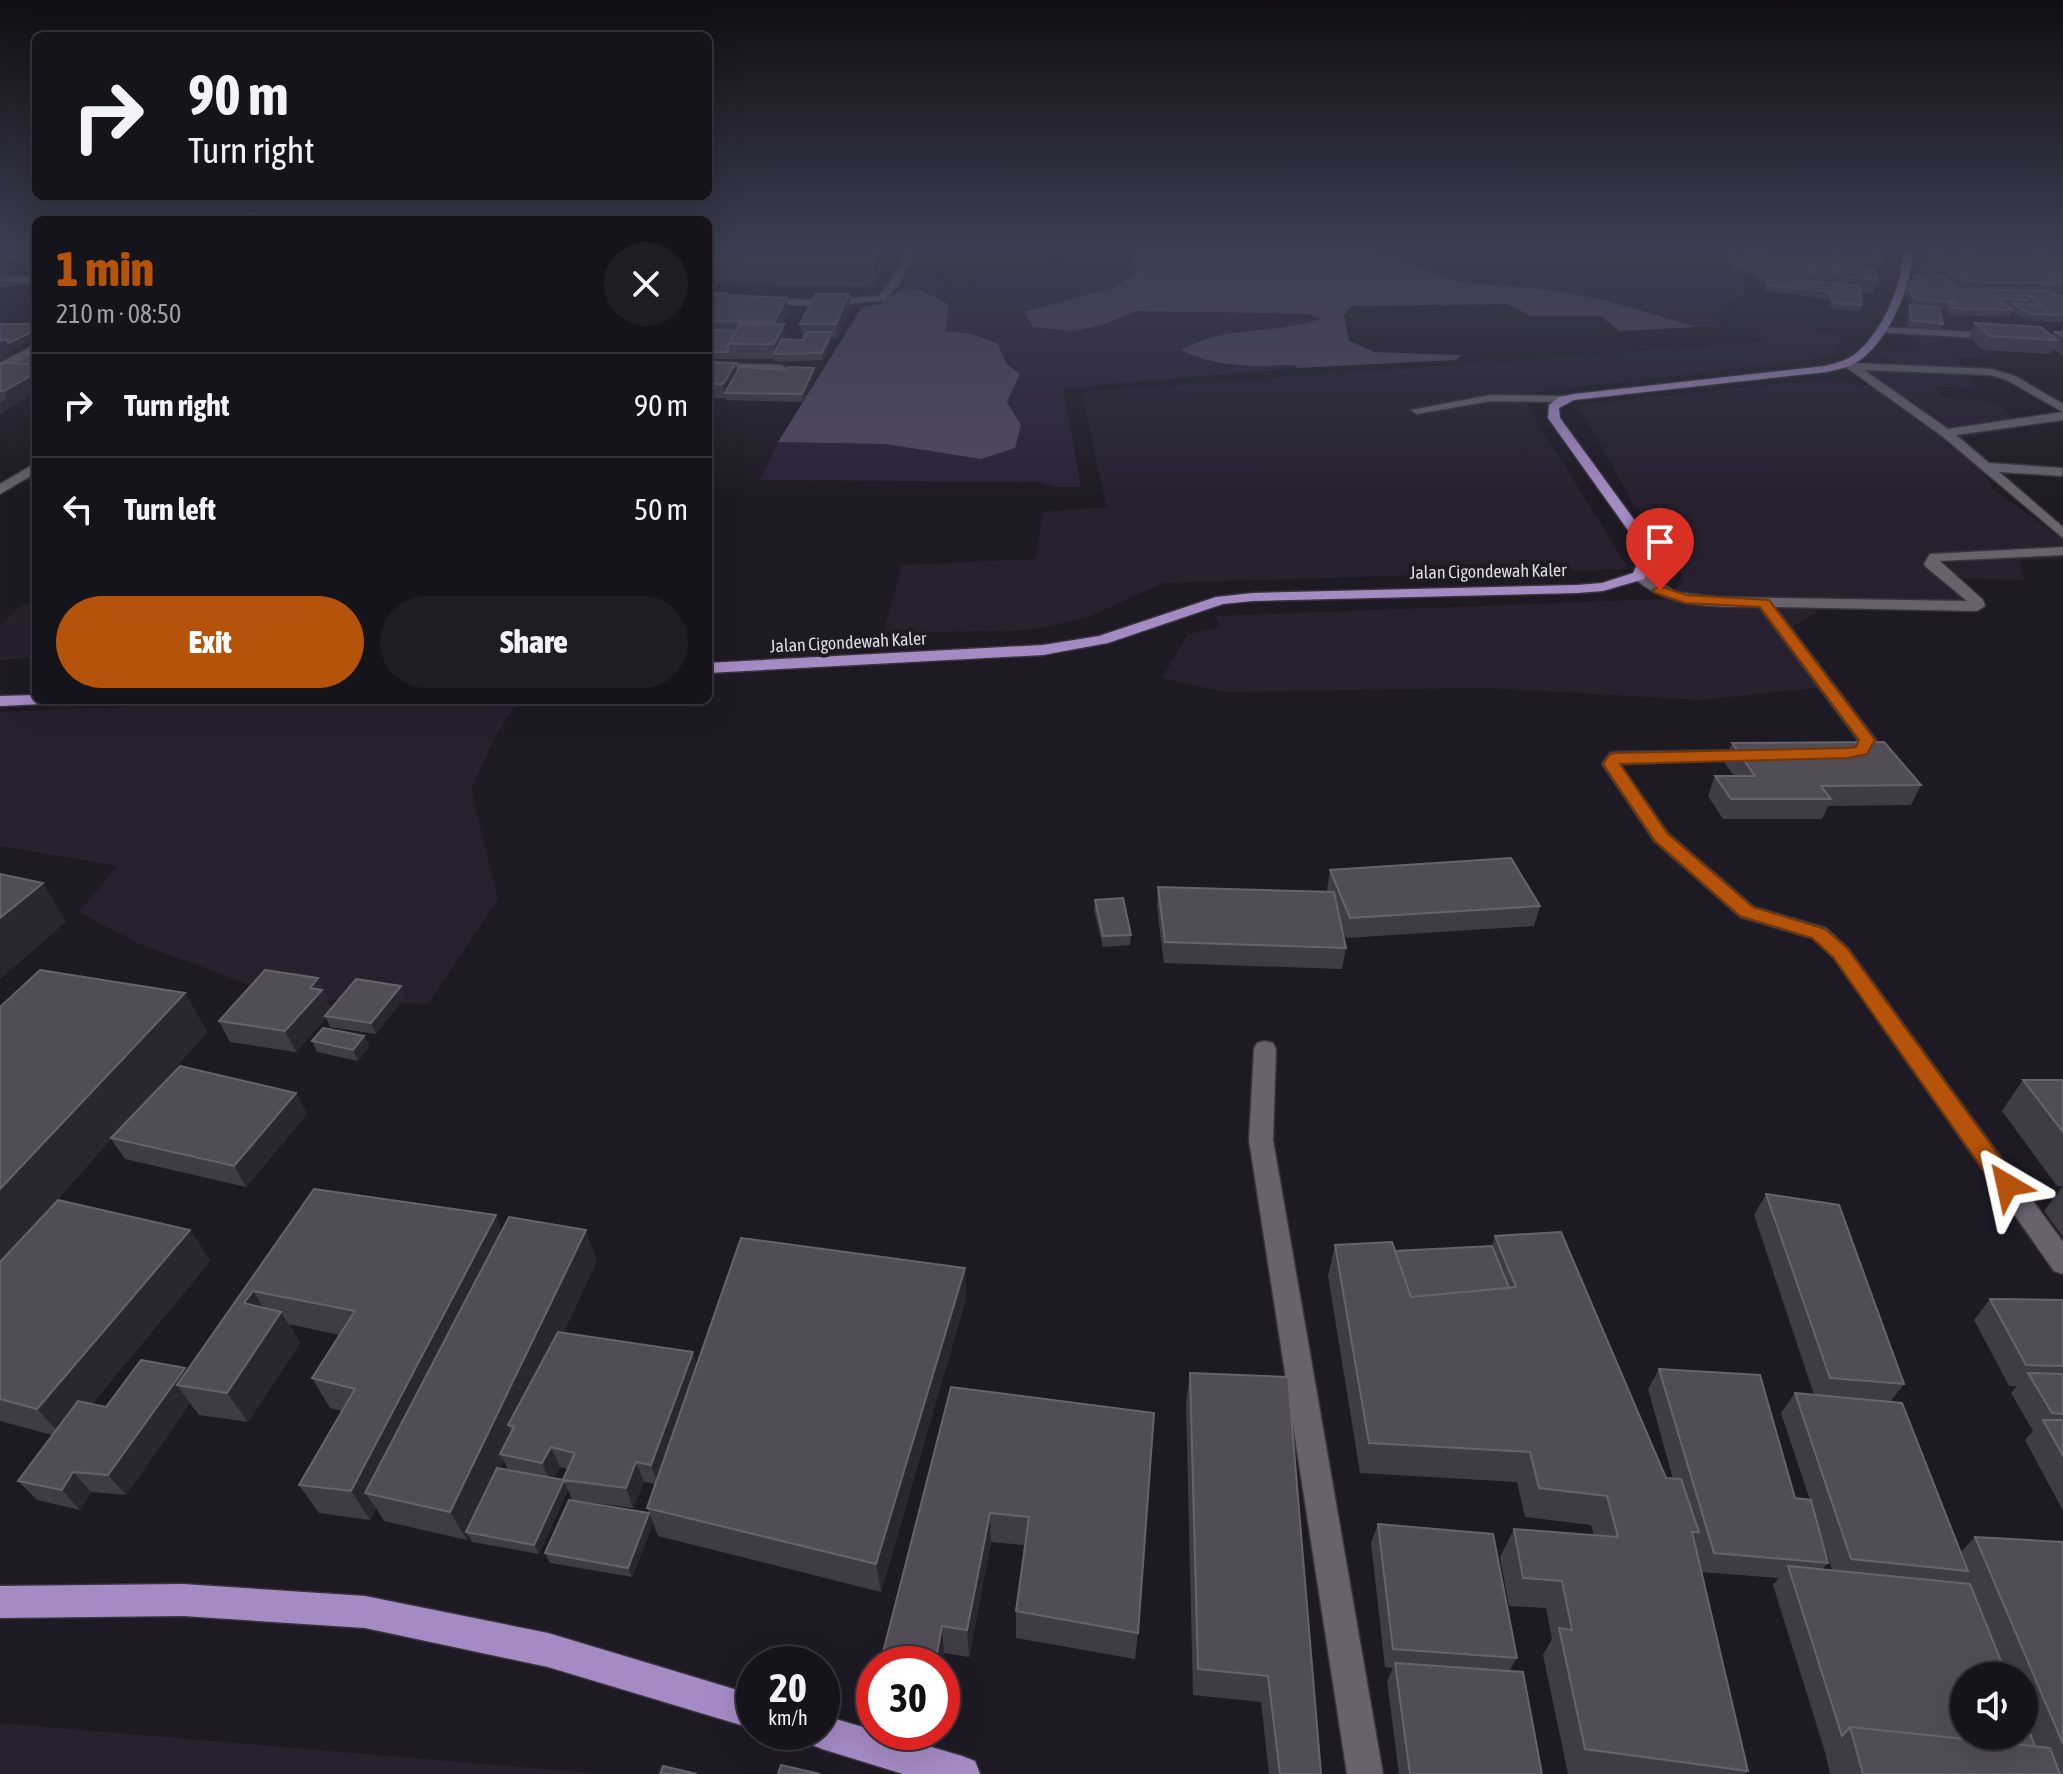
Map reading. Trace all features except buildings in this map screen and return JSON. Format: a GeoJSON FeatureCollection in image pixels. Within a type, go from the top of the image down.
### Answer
{"type":"FeatureCollection","features":[{"type":"Feature","properties":{"kind":"main road"},"geometry":{"type":"LineString","coordinates":[[1639,576],[1648,556],[1647,547],[1554,418],[1553,407],[1563,399],[1850,364],[1879,333]]}},
{"type":"Feature","properties":{"kind":"main road","name":"Jalan Cigondewah Kaler"},"geometry":{"type":"LineString","coordinates":[[712,668],[1043,650],[1102,640],[1210,603],[1253,597],[1577,589],[1603,587],[1639,576]]}},
{"type":"Feature","properties":{"kind":"main road"},"geometry":{"type":"LineString","coordinates":[[0,701],[32,700]]}},
{"type":"Feature","properties":{"kind":"main road"},"geometry":{"type":"LineString","coordinates":[[0,1602],[183,1600],[365,1612],[548,1650],[736,1707]]}},
{"type":"Feature","properties":{"kind":"main road"},"geometry":{"type":"LineString","coordinates":[[840,1737],[962,1774]]}},
{"type":"Feature","properties":{"kind":"street"},"geometry":{"type":"LineString","coordinates":[[1938,333],[2004,336]]}},
{"type":"Feature","properties":{"kind":"street"},"geometry":{"type":"LineString","coordinates":[[0,367],[32,349]]}},
{"type":"Feature","properties":{"kind":"street"},"geometry":{"type":"LineString","coordinates":[[1850,364],[1991,372],[2011,378],[2063,409]]}},
{"type":"Feature","properties":{"kind":"street"},"geometry":{"type":"LineString","coordinates":[[1850,364],[1946,433],[2063,534]]}},
{"type":"Feature","properties":{"kind":"street"},"geometry":{"type":"LineString","coordinates":[[712,366],[781,368]]}},
{"type":"Feature","properties":{"kind":"street"},"geometry":{"type":"LineString","coordinates":[[1417,410],[1491,398],[1563,399]]}},
{"type":"Feature","properties":{"kind":"street"},"geometry":{"type":"LineString","coordinates":[[1946,433],[2063,416]]}},
{"type":"Feature","properties":{"kind":"street"},"geometry":{"type":"LineString","coordinates":[[1986,467],[2062,472]]}},
{"type":"Feature","properties":{"kind":"street"},"geometry":{"type":"LineString","coordinates":[[0,490],[32,470]]}},
{"type":"Feature","properties":{"kind":"street"},"geometry":{"type":"LineString","coordinates":[[1639,576],[1660,590],[1685,599],[1977,606],[1978,603],[1931,564],[1935,557],[2063,551]]}},
{"type":"Feature","properties":{"kind":"street"},"geometry":{"type":"LineString","coordinates":[[1764,603],[1867,740],[1862,750],[1833,753]]}},
{"type":"Feature","properties":{"kind":"street"},"geometry":{"type":"LineString","coordinates":[[1771,754],[1616,757],[1611,764],[1661,837],[1747,912],[1819,933],[1840,952],[2063,1263]]}},
{"type":"Feature","properties":{"kind":"street"},"geometry":{"type":"LineString","coordinates":[[1265,1049],[1261,1140],[1285,1271],[1365,1774]]}},
{"type":"Feature","properties":{"kind":"shaded area"},"geometry":{"type":"Polygon","coordinates":[[[846,333],[971,334],[997,343],[1007,364],[1020,374],[1007,402],[1021,425],[1015,448],[981,459],[885,444],[778,442],[846,333]]]}},
{"type":"Feature","properties":{"kind":"shaded area"},"geometry":{"type":"Polygon","coordinates":[[[960,333],[1247,333],[1228,337],[1227,366],[1296,365],[1297,368],[1063,388],[1081,487],[1058,487],[1038,482],[760,480],[778,442],[885,444],[981,459],[1021,425],[1007,402],[1020,374],[1007,364],[997,343],[960,333]]]}},
{"type":"Feature","properties":{"kind":"shaded area"},"geometry":{"type":"Polygon","coordinates":[[[1232,333],[1347,333],[1349,341],[1375,352],[1461,355],[1456,360],[1297,368],[1296,365],[1223,363],[1181,350],[1197,342],[1232,333]]]}},
{"type":"Feature","properties":{"kind":"shaded area"},"geometry":{"type":"Polygon","coordinates":[[[1760,333],[1838,333],[1845,343],[1832,344],[1840,352],[1817,359],[1520,394],[1629,569],[1163,583],[1091,616],[1032,630],[883,633],[902,565],[1036,559],[1043,512],[1106,507],[1082,392],[1769,342],[1760,333]]]}},
{"type":"Feature","properties":{"kind":"shaded area"},"geometry":{"type":"Polygon","coordinates":[[[1906,333],[1982,333],[2002,357],[1957,359],[1979,389],[1935,386],[1942,397],[1999,403],[2020,428],[1960,439],[1995,491],[2063,539],[2063,559],[2020,561],[2024,580],[1951,578],[1975,601],[1828,605],[1792,627],[1826,687],[1702,700],[1488,688],[1224,692],[1162,678],[1188,634],[1220,628],[1216,616],[1661,599],[1682,582],[1681,557],[1633,503],[1578,405],[1836,378],[1858,386],[1872,384],[1867,369],[1897,367],[1879,352],[1924,351],[1906,333]]]}},
{"type":"Feature","properties":{"kind":"shaded area"},"geometry":{"type":"Polygon","coordinates":[[[32,603],[32,658],[0,660],[0,626],[22,604],[32,603]]]}},
{"type":"Feature","properties":{"kind":"shaded area"},"geometry":{"type":"Polygon","coordinates":[[[190,704],[516,704],[495,737],[471,789],[498,898],[428,1004],[287,998],[139,944],[79,912],[117,866],[0,846],[0,712],[190,704]]]}},
{"type":"Feature","properties":{"kind":"shaded area"},"geometry":{"type":"Polygon","coordinates":[[[0,1723],[602,1774],[0,1774],[0,1723]]]}},
{"type":"Feature","properties":{"kind":"route"},"geometry":{"type":"LineString","coordinates":[[1660,590],[1685,599],[1764,603],[1867,740],[1862,750],[1848,753],[1616,757],[1611,764],[1661,837],[1747,912],[1819,933],[1840,952],[2007,1185]]}}]}
